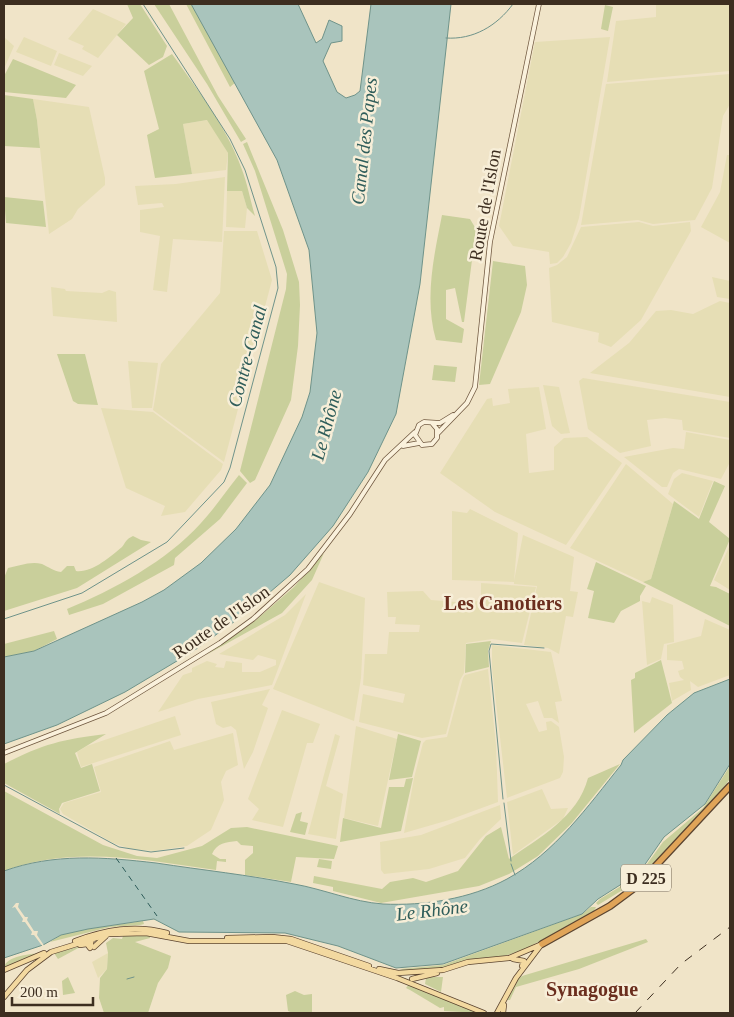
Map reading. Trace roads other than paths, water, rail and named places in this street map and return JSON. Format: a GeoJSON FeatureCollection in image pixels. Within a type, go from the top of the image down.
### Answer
{"type":"FeatureCollection","features":[{"type":"Feature","properties":{"kind":"highway","name":"D 225"},"geometry":{"type":"LineString","coordinates":[[542,944],[610,906],[637,886],[730,786]]}},
{"type":"Feature","properties":{"kind":"main road"},"geometry":{"type":"LineString","coordinates":[[5,969],[99,932],[114,929],[148,929],[193,938],[262,937],[293,941],[410,979],[489,1013]]}},
{"type":"Feature","properties":{"kind":"main road"},"geometry":{"type":"LineString","coordinates":[[91,939],[99,932]]}},
{"type":"Feature","properties":{"kind":"main road"},"geometry":{"type":"LineString","coordinates":[[4,997],[27,970],[50,951],[109,934],[146,933],[189,941],[293,941],[415,985],[484,1013]]}},
{"type":"Feature","properties":{"kind":"main road"},"geometry":{"type":"LineString","coordinates":[[92,948],[109,934]]}},
{"type":"Feature","properties":{"kind":"main road"},"geometry":{"type":"LineString","coordinates":[[86,937],[91,939]]}},
{"type":"Feature","properties":{"kind":"main road"},"geometry":{"type":"LineString","coordinates":[[91,939],[92,948]]}},
{"type":"Feature","properties":{"kind":"main road"},"geometry":{"type":"LineString","coordinates":[[62,948],[85,944],[92,948]]}},
{"type":"Feature","properties":{"kind":"main road","name":"D 225"},"geometry":{"type":"LineString","coordinates":[[436,970],[475,962],[509,958],[542,944]]}},
{"type":"Feature","properties":{"kind":"main road"},"geometry":{"type":"LineString","coordinates":[[519,974],[542,944]]}},
{"type":"Feature","properties":{"kind":"main road"},"geometry":{"type":"LineString","coordinates":[[497,1013],[519,974],[524,961],[509,958]]}},
{"type":"Feature","properties":{"kind":"main road"},"geometry":{"type":"LineString","coordinates":[[410,979],[475,962]]}},
{"type":"Feature","properties":{"kind":"main road"},"geometry":{"type":"LineString","coordinates":[[361,966],[398,981]]}},
{"type":"Feature","properties":{"kind":"main road"},"geometry":{"type":"LineString","coordinates":[[5,969],[17,967],[27,970]]}},
{"type":"Feature","properties":{"kind":"main road"},"geometry":{"type":"LineString","coordinates":[[17,967],[22,969],[22,975]]}},
{"type":"Feature","properties":{"kind":"main road"},"geometry":{"type":"LineString","coordinates":[[378,969],[398,973],[436,970]]}},
{"type":"Feature","properties":{"kind":"main road"},"geometry":{"type":"LineString","coordinates":[[410,979],[413,974],[436,970]]}},
{"type":"Feature","properties":{"kind":"main road"},"geometry":{"type":"LineString","coordinates":[[410,979],[415,985]]}},
{"type":"Feature","properties":{"kind":"main road"},"geometry":{"type":"LineString","coordinates":[[503,1013],[504,1001]]}},
{"type":"Feature","properties":{"kind":"street","name":"Route de l'Islon"},"geometry":{"type":"LineString","coordinates":[[438,433],[470,398],[477,378],[490,242],[539,4]]}},
{"type":"Feature","properties":{"kind":"street"},"geometry":{"type":"LineString","coordinates":[[432,423],[438,433],[437,438],[432,444],[419,443],[415,432],[421,424],[444,421],[461,410]]}},
{"type":"Feature","properties":{"kind":"street","name":"Route de l'Islon"},"geometry":{"type":"LineString","coordinates":[[4,753],[106,713],[212,648],[253,619],[295,583],[317,558],[350,514],[385,460],[415,432]]}},
{"type":"Feature","properties":{"kind":"street","name":"Route de l'Islon"},"geometry":{"type":"LineString","coordinates":[[401,447],[419,443]]}},
{"type":"Feature","properties":{"kind":"water"},"geometry":{"type":"Polygon","coordinates":[[[191,4],[298,4],[316,43],[322,39],[329,20],[342,26],[342,41],[331,43],[323,61],[337,92],[346,98],[360,91],[371,4],[451,4],[420,284],[396,414],[368,472],[333,526],[290,575],[242,616],[192,652],[125,692],[57,725],[4,744],[4,657],[34,651],[142,602],[164,590],[201,563],[236,529],[270,485],[302,417],[310,392],[317,333],[309,250],[277,160],[191,4]]]}},
{"type":"Feature","properties":{"kind":"water","name":"Le Rhône"},"geometry":{"type":"Polygon","coordinates":[[[730,679],[730,764],[705,804],[664,837],[639,873],[598,899],[582,914],[443,964],[396,968],[338,946],[285,933],[179,932],[154,919],[61,935],[43,945],[4,958],[4,871],[42,861],[98,858],[156,863],[305,886],[361,901],[383,904],[414,904],[446,900],[478,892],[507,879],[524,868],[570,828],[623,760],[667,715],[694,693],[730,679]]]}},
{"type":"Feature","properties":{"kind":"waterway","name":"Contre-Canal"},"geometry":{"type":"LineString","coordinates":[[4,619],[82,593],[167,542],[224,482],[230,468],[278,288],[276,267],[245,170],[230,139],[143,4]]}},
{"type":"Feature","properties":{"kind":"waterway","name":"Contre-Canal"},"geometry":{"type":"LineString","coordinates":[[446,38],[466,37],[484,30],[500,19],[513,4]]}},
{"type":"Feature","properties":{"kind":"waterway"},"geometry":{"type":"LineString","coordinates":[[503,799],[489,651],[491,644],[544,648]]}},
{"type":"Feature","properties":{"kind":"waterway"},"geometry":{"type":"LineString","coordinates":[[4,785],[119,847],[151,852],[184,848]]}},
{"type":"Feature","properties":{"kind":"waterway"},"geometry":{"type":"LineString","coordinates":[[504,803],[511,861]]}},
{"type":"Feature","properties":{"kind":"waterway"},"geometry":{"type":"LineString","coordinates":[[511,864],[515,875]]}},
{"type":"Feature","properties":{"kind":"waterway"},"geometry":{"type":"LineString","coordinates":[[127,979],[134,977]]}},
{"type":"Feature","properties":{"kind":"railway"},"geometry":{"type":"LineString","coordinates":[[635,1013],[681,964],[730,927]]}},
{"type":"Feature","properties":{"kind":"district","name":"Les Canotiers"},"geometry":{"type":"Point","coordinates":[503,603]}},
{"type":"Feature","properties":{"kind":"district","name":"Synagogue"},"geometry":{"type":"Point","coordinates":[592,989]}},
{"type":"Feature","properties":{"kind":"water label","name":"Canal des Papes"},"geometry":{"type":"Point","coordinates":[364,141]}}]}
